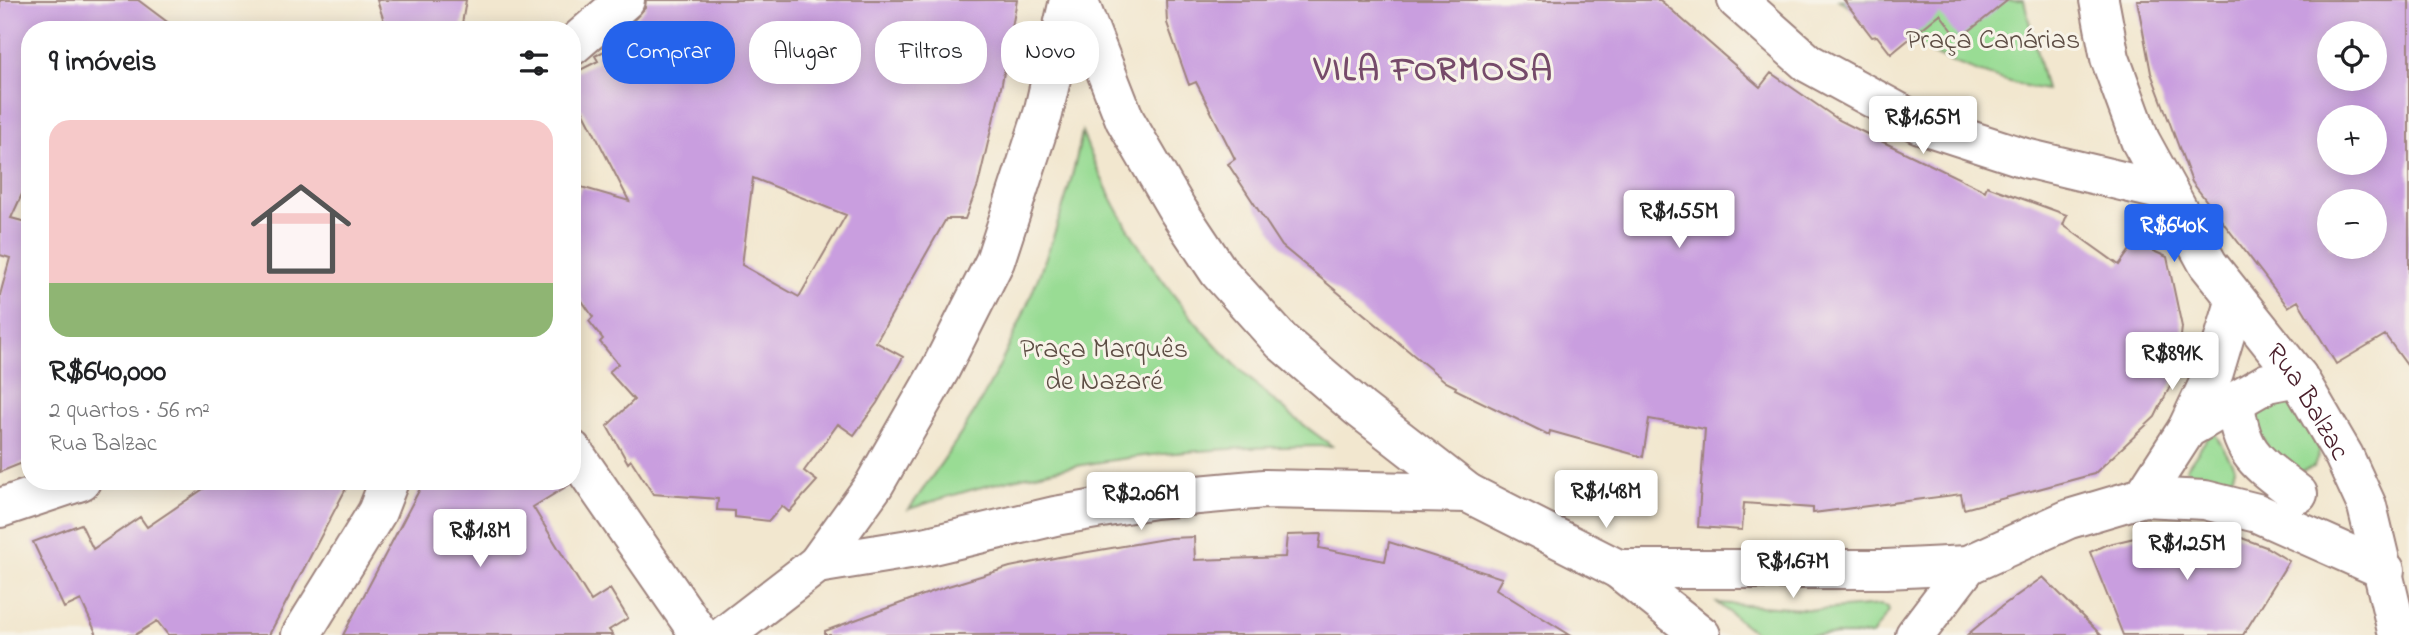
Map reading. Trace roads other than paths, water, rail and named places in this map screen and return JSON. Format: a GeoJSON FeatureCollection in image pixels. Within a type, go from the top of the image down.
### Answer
{"type":"FeatureCollection","features":[{"type":"Feature","properties":{"kind":"street"},"geometry":{"type":"LineString","coordinates":[[581,38],[625,0]]}},
{"type":"Feature","properties":{"kind":"street"},"geometry":{"type":"LineString","coordinates":[[725,635],[817,564],[874,485],[941,368],[995,261],[1043,114],[1069,0]]}},
{"type":"Feature","properties":{"kind":"street"},"geometry":{"type":"LineString","coordinates":[[1078,0],[1125,120],[1177,209],[1219,272],[1282,342],[1468,493],[1618,569],[1701,635]]}},
{"type":"Feature","properties":{"kind":"street"},"geometry":{"type":"LineString","coordinates":[[1737,0],[1808,63],[1920,124],[2025,158],[2168,192]]}},
{"type":"Feature","properties":{"kind":"street"},"geometry":{"type":"LineString","coordinates":[[2099,0],[2110,58],[2140,140],[2168,192]]}},
{"type":"Feature","properties":{"kind":"street","name":"Rua Balzac"},"geometry":{"type":"LineString","coordinates":[[2168,192],[2208,264],[2235,302],[2298,377],[2344,456],[2367,506],[2385,570],[2398,635]]}},
{"type":"Feature","properties":{"kind":"street"},"geometry":{"type":"LineString","coordinates":[[2143,497],[2188,429],[2214,372],[2235,302]]}},
{"type":"Feature","properties":{"kind":"street"},"geometry":{"type":"LineString","coordinates":[[2188,429],[2267,383],[2298,377]]}},
{"type":"Feature","properties":{"kind":"street","name":"Rua Balzac"},"geometry":{"type":"LineString","coordinates":[[2235,401],[2242,441],[2250,454],[2298,494]]}},
{"type":"Feature","properties":{"kind":"street"},"geometry":{"type":"LineString","coordinates":[[2257,513],[2298,494],[2344,456]]}},
{"type":"Feature","properties":{"kind":"street"},"geometry":{"type":"LineString","coordinates":[[581,463],[700,635]]}},
{"type":"Feature","properties":{"kind":"street"},"geometry":{"type":"LineString","coordinates":[[817,564],[928,546],[1055,516],[1154,499],[1264,489],[1468,493]]}},
{"type":"Feature","properties":{"kind":"street"},"geometry":{"type":"LineString","coordinates":[[0,508],[54,490]]}},
{"type":"Feature","properties":{"kind":"street"},"geometry":{"type":"LineString","coordinates":[[300,635],[377,512],[385,490]]}},
{"type":"Feature","properties":{"kind":"street"},"geometry":{"type":"LineString","coordinates":[[1618,569],[1873,569],[1968,565],[2069,519],[2143,497],[2205,500],[2257,513],[2385,570]]}},
{"type":"Feature","properties":{"kind":"street"},"geometry":{"type":"LineString","coordinates":[[1914,635],[1968,565]]}},
{"type":"Feature","properties":{"kind":"district","name":"VILA FORMOSA"},"geometry":{"type":"Point","coordinates":[1434,68]}},
{"type":"Feature","properties":{"kind":"park label","name":"Praça Canárias"},"geometry":{"type":"Point","coordinates":[1993,38]}},
{"type":"Feature","properties":{"kind":"park label","name":"Praça Marquês de Nazaré"},"geometry":{"type":"Point","coordinates":[1104,363]}}]}
